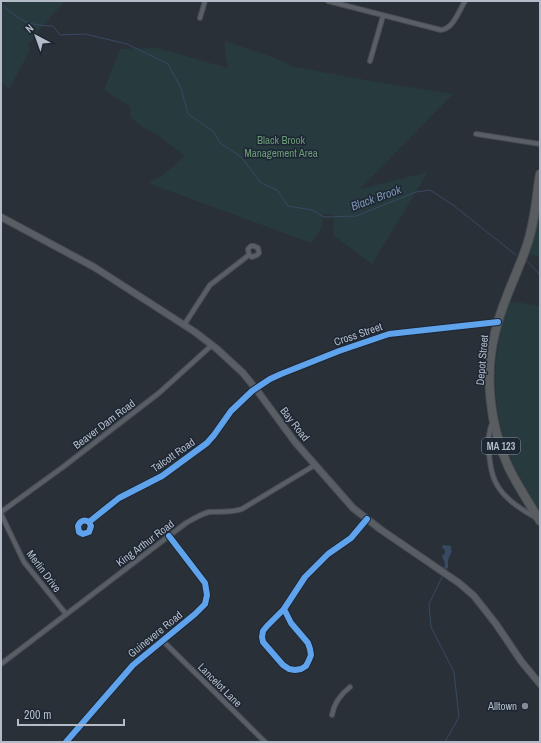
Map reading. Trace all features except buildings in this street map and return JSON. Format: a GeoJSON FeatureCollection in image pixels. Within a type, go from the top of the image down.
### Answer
{"type":"FeatureCollection","features":[{"type":"Feature","properties":{"kind":"highway","name":"Depot Street"},"geometry":{"type":"LineString","coordinates":[[540,174],[528,243],[505,298],[493,339],[490,371],[490,392],[499,442],[508,466],[540,520]]}},
{"type":"Feature","properties":{"kind":"main road","name":"Bay Road"},"geometry":{"type":"LineString","coordinates":[[1,217],[94,267],[184,325],[212,345],[242,373],[256,389],[286,430],[345,500],[367,519],[467,589],[486,610],[521,661],[540,684]]}},
{"type":"Feature","properties":{"kind":"street"},"geometry":{"type":"LineString","coordinates":[[200,18],[205,1]]}},
{"type":"Feature","properties":{"kind":"street"},"geometry":{"type":"LineString","coordinates":[[328,1],[434,29],[444,30],[452,23],[465,1]]}},
{"type":"Feature","properties":{"kind":"street"},"geometry":{"type":"LineString","coordinates":[[370,61],[383,16]]}},
{"type":"Feature","properties":{"kind":"street"},"geometry":{"type":"LineString","coordinates":[[476,134],[540,144]]}},
{"type":"Feature","properties":{"kind":"street"},"geometry":{"type":"LineString","coordinates":[[184,325],[210,285],[249,255]]}},
{"type":"Feature","properties":{"kind":"street","name":"Cross Street"},"geometry":{"type":"LineString","coordinates":[[256,389],[270,379],[284,372],[389,334],[498,322]]}},
{"type":"Feature","properties":{"kind":"street","name":"Beaver Dam Road"},"geometry":{"type":"LineString","coordinates":[[1,513],[159,393],[212,345]]}},
{"type":"Feature","properties":{"kind":"street","name":"Talcott Road"},"geometry":{"type":"LineString","coordinates":[[89,522],[119,498],[162,476],[207,443],[228,414],[256,389]]}},
{"type":"Feature","properties":{"kind":"street"},"geometry":{"type":"LineString","coordinates":[[494,418],[489,430],[488,442],[492,473],[495,481],[510,499],[522,509],[540,520]]}},
{"type":"Feature","properties":{"kind":"street","name":"King Arthur Road"},"geometry":{"type":"LineString","coordinates":[[1,664],[186,523],[208,513],[233,512],[242,510],[315,465]]}},
{"type":"Feature","properties":{"kind":"street","name":"Merlin Drive"},"geometry":{"type":"LineString","coordinates":[[1,513],[26,564],[66,614]]}},
{"type":"Feature","properties":{"kind":"street"},"geometry":{"type":"LineString","coordinates":[[284,609],[291,622],[308,644],[310,649],[311,655],[309,660],[306,666],[301,669],[289,669],[283,665],[263,642],[263,631],[284,609],[301,581],[328,554],[351,538],[367,519]]}},
{"type":"Feature","properties":{"kind":"street","name":"Guinevere Road"},"geometry":{"type":"LineString","coordinates":[[66,742],[133,664],[201,609],[206,601],[206,587],[200,576],[169,536]]}},
{"type":"Feature","properties":{"kind":"street","name":"Lancelot Lane"},"geometry":{"type":"LineString","coordinates":[[162,640],[265,742]]}},
{"type":"Feature","properties":{"kind":"street"},"geometry":{"type":"LineString","coordinates":[[332,715],[333,708],[338,700],[350,687]]}},
{"type":"Feature","properties":{"kind":"green space"},"geometry":{"type":"Polygon","coordinates":[[[7,1],[65,1],[38,31],[28,46],[31,48],[9,89],[1,82],[1,11],[7,1]]]}},
{"type":"Feature","properties":{"kind":"green space","name":"Black Brook Management Area"},"geometry":{"type":"Polygon","coordinates":[[[225,41],[270,56],[294,67],[453,94],[360,189],[428,172],[372,264],[333,235],[334,215],[323,214],[322,227],[311,243],[148,183],[162,176],[185,156],[158,135],[144,128],[131,118],[130,106],[104,90],[120,49],[157,48],[228,68],[225,54],[225,41]]]}},
{"type":"Feature","properties":{"kind":"green space"},"geometry":{"type":"Polygon","coordinates":[[[540,203],[540,257],[528,254],[536,228],[540,203]]]}},
{"type":"Feature","properties":{"kind":"green space"},"geometry":{"type":"Polygon","coordinates":[[[509,301],[540,306],[540,511],[514,465],[500,425],[497,405],[495,384],[498,342],[509,301]]]}},
{"type":"Feature","properties":{"kind":"water"},"geometry":{"type":"Polygon","coordinates":[[[443,545],[451,546],[452,551],[448,560],[448,568],[446,569],[444,568],[445,564],[442,556],[445,553],[445,550],[442,548],[443,545]]]}},
{"type":"Feature","properties":{"kind":"waterway","name":"Black Brook"},"geometry":{"type":"LineString","coordinates":[[1,4],[24,21],[36,25],[53,26],[60,35],[85,34],[127,44],[168,64],[181,88],[188,114],[214,132],[220,143],[241,157],[261,183],[277,190],[288,206],[312,210],[324,217],[356,216],[416,192],[430,190],[453,205],[516,255]]}},
{"type":"Feature","properties":{"kind":"waterway","name":"Black Brook"},"geometry":{"type":"LineString","coordinates":[[527,261],[540,275]]}},
{"type":"Feature","properties":{"kind":"waterway"},"geometry":{"type":"LineString","coordinates":[[443,575],[429,604],[431,627],[454,672],[459,717],[445,742]]}},
{"type":"Feature","properties":{"kind":"cycle path"},"geometry":{"type":"LineString","coordinates":[[89,522],[91,526],[89,532],[83,534],[79,532],[78,526],[81,522],[89,522],[119,498],[162,476],[207,443],[231,411],[252,391],[270,379],[339,351],[389,334],[498,322]]}},
{"type":"Feature","properties":{"kind":"cycle path"},"geometry":{"type":"LineString","coordinates":[[284,609],[291,623],[308,643],[310,649],[311,655],[309,660],[306,666],[301,669],[289,669],[283,665],[263,642],[263,631],[284,609],[305,577],[328,554],[351,538],[367,519]]}},
{"type":"Feature","properties":{"kind":"cycle path"},"geometry":{"type":"LineString","coordinates":[[66,742],[133,665],[205,604],[207,595],[205,583],[169,536]]}},
{"type":"Feature","properties":{"kind":"place","name":"Alltown"},"geometry":{"type":"Point","coordinates":[525,706]}}]}
